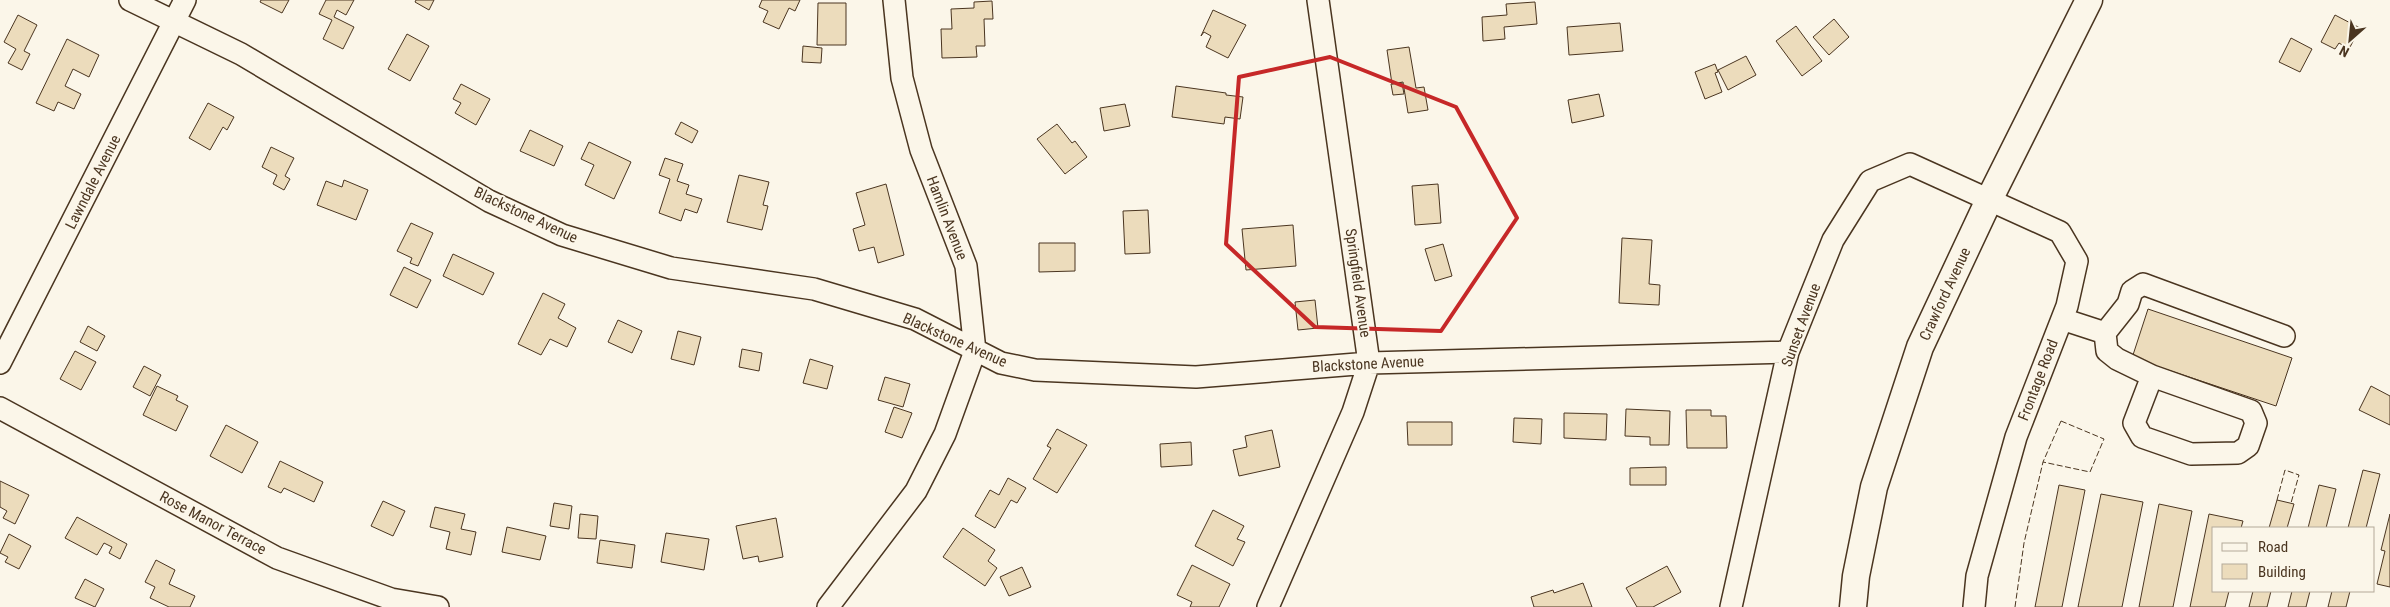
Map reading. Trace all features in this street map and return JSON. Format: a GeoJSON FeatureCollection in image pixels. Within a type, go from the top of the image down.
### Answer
{"type":"FeatureCollection","features":[{"type":"Feature","properties":{"kind":"main road","name":"Crawford Avenue"},"geometry":{"type":"LineString","coordinates":[[1852,607],[1856,576],[1874,487],[1920,347],[1989,200],[2089,0]]}},
{"type":"Feature","properties":{"kind":"street","name":"Blackstone Avenue"},"geometry":{"type":"LineString","coordinates":[[130,0],[241,54],[489,201],[562,234],[671,268],[814,289],[915,319],[1001,363],[1035,370],[1196,377],[1369,363],[1788,352]]}},
{"type":"Feature","properties":{"kind":"street","name":"Lawndale Avenue"},"geometry":{"type":"LineString","coordinates":[[0,363],[185,0]]}},
{"type":"Feature","properties":{"kind":"street","name":"Hamlin Avenue"},"geometry":{"type":"LineString","coordinates":[[828,607],[916,491],[944,434],[975,351],[966,266],[921,150],[902,78],[894,0]]}},
{"type":"Feature","properties":{"kind":"street","name":"Springfield Avenue"},"geometry":{"type":"LineString","coordinates":[[1268,607],[1352,412],[1369,363],[1318,0]]}},
{"type":"Feature","properties":{"kind":"street","name":"Sunset Avenue"},"geometry":{"type":"LineString","coordinates":[[1730,607],[1788,352],[1833,240],[1870,181],[1910,164],[1989,200]]}},
{"type":"Feature","properties":{"kind":"street","name":"Frontage Road"},"geometry":{"type":"LineString","coordinates":[[1974,607],[1977,576],[2016,437],[2062,319],[2077,261],[2060,232],[1989,200]]}},
{"type":"Feature","properties":{"kind":"street"},"geometry":{"type":"LineString","coordinates":[[2152,376],[2134,423],[2142,437],[2191,454],[2238,453],[2248,446],[2256,423],[2251,411],[2152,376],[2117,359],[2106,351],[2105,333],[2128,304],[2132,291],[2143,284],[2284,336]]}},
{"type":"Feature","properties":{"kind":"street"},"geometry":{"type":"LineString","coordinates":[[2062,319],[2105,333]]}},
{"type":"Feature","properties":{"kind":"street","name":"Rose Manor Terrace"},"geometry":{"type":"LineString","coordinates":[[0,408],[277,558],[391,599],[438,607]]}},
{"type":"Feature","properties":{"kind":"highlighted area"},"geometry":{"type":"Polygon","coordinates":[[[1330,57],[1456,107],[1517,218],[1441,331],[1315,327],[1226,244],[1239,77],[1330,57]]]}},
{"type":"Feature","properties":{"kind":"building"},"geometry":{"type":"Polygon","coordinates":[[[261,0],[289,0],[282,13],[260,2],[261,0]]]}},
{"type":"Feature","properties":{"kind":"building"},"geometry":{"type":"Polygon","coordinates":[[[326,0],[354,0],[346,15],[337,10],[334,17],[354,27],[343,49],[323,39],[332,20],[319,14],[326,0]]]}},
{"type":"Feature","properties":{"kind":"building"},"geometry":{"type":"Polygon","coordinates":[[[416,0],[434,0],[429,10],[415,2],[416,0]]]}},
{"type":"Feature","properties":{"kind":"building"},"geometry":{"type":"Polygon","coordinates":[[[762,0],[800,0],[795,11],[789,8],[779,29],[763,22],[768,11],[759,7],[762,0]]]}},
{"type":"Feature","properties":{"kind":"building"},"geometry":{"type":"Polygon","coordinates":[[[992,1],[993,19],[984,19],[985,46],[976,46],[977,57],[942,58],[941,29],[952,29],[951,9],[974,8],[974,2],[992,1]]]}},
{"type":"Feature","properties":{"kind":"building"},"geometry":{"type":"Polygon","coordinates":[[[1535,2],[1537,24],[1504,27],[1505,39],[1483,41],[1482,17],[1507,15],[1506,4],[1535,2]]]}},
{"type":"Feature","properties":{"kind":"building"},"geometry":{"type":"Polygon","coordinates":[[[818,3],[846,3],[846,45],[817,45],[818,3]]]}},
{"type":"Feature","properties":{"kind":"building"},"geometry":{"type":"Polygon","coordinates":[[[1213,10],[1246,25],[1228,58],[1206,47],[1211,36],[1204,32],[1201,36],[1213,10]]]}},
{"type":"Feature","properties":{"kind":"building"},"geometry":{"type":"Polygon","coordinates":[[[18,15],[37,25],[24,51],[30,54],[22,70],[8,63],[16,49],[4,42],[18,15]]]}},
{"type":"Feature","properties":{"kind":"building"},"geometry":{"type":"Polygon","coordinates":[[[2335,15],[2360,28],[2349,49],[2339,43],[2335,49],[2321,42],[2335,15]]]}},
{"type":"Feature","properties":{"kind":"building"},"geometry":{"type":"Polygon","coordinates":[[[1834,19],[1849,37],[1829,55],[1813,37],[1834,19]]]}},
{"type":"Feature","properties":{"kind":"building"},"geometry":{"type":"Polygon","coordinates":[[[1620,23],[1623,51],[1569,55],[1567,27],[1620,23]]]}},
{"type":"Feature","properties":{"kind":"building"},"geometry":{"type":"Polygon","coordinates":[[[1796,26],[1822,61],[1802,76],[1776,41],[1796,26]]]}},
{"type":"Feature","properties":{"kind":"building"},"geometry":{"type":"Polygon","coordinates":[[[407,34],[429,46],[410,81],[388,69],[407,34]]]}},
{"type":"Feature","properties":{"kind":"building"},"geometry":{"type":"Polygon","coordinates":[[[2291,38],[2312,49],[2300,72],[2279,62],[2291,38]]]}},
{"type":"Feature","properties":{"kind":"building"},"geometry":{"type":"Polygon","coordinates":[[[67,39],[99,55],[89,77],[73,69],[65,86],[81,94],[74,109],[58,102],[54,111],[36,103],[67,39]]]}},
{"type":"Feature","properties":{"kind":"building"},"geometry":{"type":"Polygon","coordinates":[[[803,46],[822,48],[821,63],[802,62],[803,46]]]}},
{"type":"Feature","properties":{"kind":"building"},"geometry":{"type":"Polygon","coordinates":[[[1409,47],[1416,88],[1424,87],[1428,110],[1408,113],[1403,82],[1392,84],[1387,50],[1409,47]]]}},
{"type":"Feature","properties":{"kind":"building"},"geometry":{"type":"Polygon","coordinates":[[[1746,56],[1756,75],[1728,90],[1718,70],[1746,56]]]}},
{"type":"Feature","properties":{"kind":"building"},"geometry":{"type":"Polygon","coordinates":[[[1715,64],[1718,72],[1715,73],[1722,92],[1705,99],[1695,72],[1715,64]]]}},
{"type":"Feature","properties":{"kind":"building"},"geometry":{"type":"Polygon","coordinates":[[[1402,83],[1404,94],[1393,95],[1391,84],[1402,83]]]}},
{"type":"Feature","properties":{"kind":"building"},"geometry":{"type":"Polygon","coordinates":[[[461,84],[490,99],[476,125],[455,113],[461,103],[453,99],[461,84]]]}},
{"type":"Feature","properties":{"kind":"building"},"geometry":{"type":"Polygon","coordinates":[[[1176,86],[1243,97],[1240,119],[1225,117],[1224,124],[1172,117],[1176,86]]]}},
{"type":"Feature","properties":{"kind":"building"},"geometry":{"type":"Polygon","coordinates":[[[1599,94],[1604,116],[1572,123],[1568,100],[1599,94]]]}},
{"type":"Feature","properties":{"kind":"building"},"geometry":{"type":"Polygon","coordinates":[[[208,103],[234,117],[227,130],[223,127],[210,150],[189,138],[208,103]]]}},
{"type":"Feature","properties":{"kind":"building"},"geometry":{"type":"Polygon","coordinates":[[[1125,104],[1130,126],[1104,131],[1100,108],[1125,104]]]}},
{"type":"Feature","properties":{"kind":"building"},"geometry":{"type":"Polygon","coordinates":[[[681,122],[698,131],[692,143],[675,134],[681,122]]]}},
{"type":"Feature","properties":{"kind":"building"},"geometry":{"type":"Polygon","coordinates":[[[1057,124],[1072,143],[1075,141],[1087,157],[1065,174],[1037,139],[1057,124]]]}},
{"type":"Feature","properties":{"kind":"building"},"geometry":{"type":"Polygon","coordinates":[[[530,130],[563,146],[554,166],[520,151],[530,130]]]}},
{"type":"Feature","properties":{"kind":"building"},"geometry":{"type":"Polygon","coordinates":[[[589,142],[631,162],[614,199],[585,185],[594,165],[581,159],[589,142]]]}},
{"type":"Feature","properties":{"kind":"building"},"geometry":{"type":"Polygon","coordinates":[[[271,147],[294,158],[285,176],[290,179],[284,190],[273,184],[277,175],[262,167],[271,147]]]}},
{"type":"Feature","properties":{"kind":"building"},"geometry":{"type":"Polygon","coordinates":[[[665,158],[683,164],[677,181],[689,185],[686,194],[702,199],[697,213],[685,209],[681,221],[659,213],[670,179],[659,175],[665,158]]]}},
{"type":"Feature","properties":{"kind":"building"},"geometry":{"type":"Polygon","coordinates":[[[739,175],[769,182],[763,205],[768,206],[762,230],[727,222],[739,175]]]}},
{"type":"Feature","properties":{"kind":"building"},"geometry":{"type":"Polygon","coordinates":[[[344,180],[368,190],[356,220],[317,205],[326,181],[342,187],[344,180]]]}},
{"type":"Feature","properties":{"kind":"building"},"geometry":{"type":"Polygon","coordinates":[[[886,184],[904,255],[878,263],[874,247],[859,251],[853,229],[865,225],[856,193],[886,184]]]}},
{"type":"Feature","properties":{"kind":"building"},"geometry":{"type":"Polygon","coordinates":[[[1438,184],[1441,223],[1415,225],[1412,186],[1438,184]]]}},
{"type":"Feature","properties":{"kind":"building"},"geometry":{"type":"Polygon","coordinates":[[[1148,210],[1150,253],[1125,254],[1123,211],[1148,210]]]}},
{"type":"Feature","properties":{"kind":"building"},"geometry":{"type":"Polygon","coordinates":[[[411,223],[433,233],[418,266],[410,263],[412,258],[397,251],[411,223]]]}},
{"type":"Feature","properties":{"kind":"building"},"geometry":{"type":"Polygon","coordinates":[[[1293,225],[1296,266],[1246,270],[1242,229],[1293,225]]]}},
{"type":"Feature","properties":{"kind":"building"},"geometry":{"type":"Polygon","coordinates":[[[1622,238],[1652,240],[1649,284],[1660,285],[1659,305],[1619,303],[1622,238]]]}},
{"type":"Feature","properties":{"kind":"building"},"geometry":{"type":"Polygon","coordinates":[[[1039,243],[1075,243],[1075,271],[1039,272],[1039,243]]]}},
{"type":"Feature","properties":{"kind":"building"},"geometry":{"type":"Polygon","coordinates":[[[1443,244],[1452,276],[1435,281],[1425,249],[1443,244]]]}},
{"type":"Feature","properties":{"kind":"building"},"geometry":{"type":"Polygon","coordinates":[[[453,254],[494,273],[483,295],[443,276],[453,254]]]}},
{"type":"Feature","properties":{"kind":"building"},"geometry":{"type":"Polygon","coordinates":[[[404,267],[431,280],[417,308],[390,295],[404,267]]]}},
{"type":"Feature","properties":{"kind":"building"},"geometry":{"type":"Polygon","coordinates":[[[543,293],[565,304],[558,318],[576,328],[567,347],[550,339],[541,355],[518,344],[543,293]]]}},
{"type":"Feature","properties":{"kind":"building"},"geometry":{"type":"Polygon","coordinates":[[[1315,300],[1318,328],[1298,330],[1295,302],[1315,300]]]}},
{"type":"Feature","properties":{"kind":"building"},"geometry":{"type":"Polygon","coordinates":[[[2148,309],[2292,358],[2276,406],[2132,358],[2148,309]]]}},
{"type":"Feature","properties":{"kind":"building"},"geometry":{"type":"Polygon","coordinates":[[[618,320],[642,331],[632,353],[608,342],[618,320]]]}},
{"type":"Feature","properties":{"kind":"building"},"geometry":{"type":"Polygon","coordinates":[[[88,326],[105,336],[97,351],[80,342],[88,326]]]}},
{"type":"Feature","properties":{"kind":"building"},"geometry":{"type":"Polygon","coordinates":[[[678,331],[701,337],[694,365],[671,359],[678,331]]]}},
{"type":"Feature","properties":{"kind":"building"},"geometry":{"type":"Polygon","coordinates":[[[742,349],[762,353],[759,371],[739,367],[742,349]]]}},
{"type":"Feature","properties":{"kind":"building"},"geometry":{"type":"Polygon","coordinates":[[[75,351],[96,362],[81,390],[60,379],[75,351]]]}},
{"type":"Feature","properties":{"kind":"building"},"geometry":{"type":"Polygon","coordinates":[[[810,359],[833,366],[827,389],[803,383],[810,359]]]}},
{"type":"Feature","properties":{"kind":"building"},"geometry":{"type":"Polygon","coordinates":[[[144,366],[161,375],[150,396],[133,387],[144,366]]]}},
{"type":"Feature","properties":{"kind":"building"},"geometry":{"type":"Polygon","coordinates":[[[885,377],[910,384],[903,407],[878,400],[885,377]]]}},
{"type":"Feature","properties":{"kind":"building"},"geometry":{"type":"Polygon","coordinates":[[[157,386],[178,396],[176,400],[188,406],[176,431],[143,415],[157,386]]]}},
{"type":"Feature","properties":{"kind":"building"},"geometry":{"type":"Polygon","coordinates":[[[2371,386],[2390,396],[2390,425],[2359,410],[2371,386]]]}},
{"type":"Feature","properties":{"kind":"building"},"geometry":{"type":"Polygon","coordinates":[[[894,407],[912,413],[902,438],[885,432],[894,407]]]}},
{"type":"Feature","properties":{"kind":"building"},"geometry":{"type":"Polygon","coordinates":[[[1626,409],[1670,411],[1669,445],[1650,445],[1650,437],[1625,436],[1626,409]]]}},
{"type":"Feature","properties":{"kind":"building"},"geometry":{"type":"Polygon","coordinates":[[[1686,410],[1711,410],[1711,416],[1726,416],[1727,448],[1687,448],[1686,410]]]}},
{"type":"Feature","properties":{"kind":"building"},"geometry":{"type":"Polygon","coordinates":[[[1564,413],[1607,414],[1606,440],[1564,438],[1564,413]]]}},
{"type":"Feature","properties":{"kind":"building"},"geometry":{"type":"Polygon","coordinates":[[[1514,418],[1542,419],[1541,444],[1513,442],[1514,418]]]}},
{"type":"Feature","properties":{"kind":"building"},"geometry":{"type":"Polygon","coordinates":[[[1407,422],[1452,422],[1452,445],[1408,445],[1407,422]]]}},
{"type":"Feature","properties":{"kind":"building"},"geometry":{"type":"Polygon","coordinates":[[[226,425],[258,442],[242,473],[210,456],[226,425]]]}},
{"type":"Feature","properties":{"kind":"building"},"geometry":{"type":"Polygon","coordinates":[[[1057,429],[1087,445],[1057,493],[1033,479],[1051,448],[1047,446],[1057,429]]]}},
{"type":"Feature","properties":{"kind":"building"},"geometry":{"type":"Polygon","coordinates":[[[1272,430],[1280,467],[1239,476],[1233,450],[1247,447],[1245,436],[1272,430]]]}},
{"type":"Feature","properties":{"kind":"building"},"geometry":{"type":"Polygon","coordinates":[[[1191,442],[1192,465],[1161,467],[1160,444],[1191,442]]]}},
{"type":"Feature","properties":{"kind":"building"},"geometry":{"type":"Polygon","coordinates":[[[280,461],[323,482],[314,502],[284,488],[281,493],[268,487],[280,461]]]}},
{"type":"Feature","properties":{"kind":"building"},"geometry":{"type":"Polygon","coordinates":[[[1666,467],[1666,485],[1630,485],[1630,468],[1666,467]]]}},
{"type":"Feature","properties":{"kind":"building"},"geometry":{"type":"Polygon","coordinates":[[[2363,470],[2380,474],[2366,527],[2348,527],[2363,470]]]}},
{"type":"Feature","properties":{"kind":"building"},"geometry":{"type":"Polygon","coordinates":[[[1008,478],[1026,488],[1017,503],[1011,500],[995,528],[975,516],[990,490],[999,495],[1008,478]]]}},
{"type":"Feature","properties":{"kind":"building"},"geometry":{"type":"Polygon","coordinates":[[[0,481],[29,495],[15,524],[3,518],[7,511],[0,507],[0,481]]]}},
{"type":"Feature","properties":{"kind":"building"},"geometry":{"type":"Polygon","coordinates":[[[2059,485],[2085,490],[2062,607],[2035,607],[2059,485]]]}},
{"type":"Feature","properties":{"kind":"building"},"geometry":{"type":"Polygon","coordinates":[[[2319,485],[2336,489],[2326,527],[2308,527],[2319,485]]]}},
{"type":"Feature","properties":{"kind":"building"},"geometry":{"type":"Polygon","coordinates":[[[2101,494],[2143,502],[2122,607],[2078,607],[2101,494]]]}},
{"type":"Feature","properties":{"kind":"building"},"geometry":{"type":"Polygon","coordinates":[[[2277,500],[2294,504],[2287,527],[2269,527],[2277,500]]]}},
{"type":"Feature","properties":{"kind":"building"},"geometry":{"type":"Polygon","coordinates":[[[383,501],[405,511],[393,536],[371,526],[383,501]]]}},
{"type":"Feature","properties":{"kind":"building"},"geometry":{"type":"Polygon","coordinates":[[[554,503],[572,506],[569,529],[550,526],[554,503]]]}},
{"type":"Feature","properties":{"kind":"building"},"geometry":{"type":"Polygon","coordinates":[[[2159,504],[2192,511],[2173,607],[2139,607],[2159,504]]]}},
{"type":"Feature","properties":{"kind":"building"},"geometry":{"type":"Polygon","coordinates":[[[435,507],[465,514],[461,529],[476,532],[471,555],[446,549],[450,532],[430,527],[435,507]]]}},
{"type":"Feature","properties":{"kind":"building"},"geometry":{"type":"Polygon","coordinates":[[[1213,510],[1244,526],[1237,539],[1245,542],[1233,566],[1195,546],[1213,510]]]}},
{"type":"Feature","properties":{"kind":"building"},"geometry":{"type":"Polygon","coordinates":[[[580,514],[598,516],[596,539],[578,538],[580,514]]]}},
{"type":"Feature","properties":{"kind":"building"},"geometry":{"type":"Polygon","coordinates":[[[2209,514],[2243,521],[2241,527],[2212,527],[2212,592],[2229,592],[2225,607],[2190,607],[2209,514]]]}},
{"type":"Feature","properties":{"kind":"building"},"geometry":{"type":"Polygon","coordinates":[[[2390,514],[2390,587],[2377,584],[2385,551],[2381,550],[2390,514]]]}},
{"type":"Feature","properties":{"kind":"building"},"geometry":{"type":"Polygon","coordinates":[[[77,517],[127,544],[120,559],[109,553],[112,547],[104,543],[97,555],[65,538],[77,517]]]}},
{"type":"Feature","properties":{"kind":"building"},"geometry":{"type":"Polygon","coordinates":[[[776,518],[783,557],[759,562],[758,556],[743,559],[736,526],[776,518]]]}},
{"type":"Feature","properties":{"kind":"building"},"geometry":{"type":"Polygon","coordinates":[[[507,527],[546,536],[540,560],[502,552],[507,527]]]}},
{"type":"Feature","properties":{"kind":"building"},"geometry":{"type":"Polygon","coordinates":[[[963,528],[995,550],[988,561],[997,568],[985,586],[943,557],[963,528]]]}},
{"type":"Feature","properties":{"kind":"building"},"geometry":{"type":"Polygon","coordinates":[[[666,533],[709,539],[704,570],[661,562],[666,533]]]}},
{"type":"Feature","properties":{"kind":"building"},"geometry":{"type":"Polygon","coordinates":[[[9,534],[31,546],[19,569],[5,562],[8,557],[0,553],[9,534]]]}},
{"type":"Feature","properties":{"kind":"building"},"geometry":{"type":"Polygon","coordinates":[[[600,540],[635,545],[632,568],[597,563],[600,540]]]}},
{"type":"Feature","properties":{"kind":"building"},"geometry":{"type":"Polygon","coordinates":[[[156,560],[175,570],[169,584],[195,596],[190,607],[169,607],[150,598],[155,587],[145,582],[156,560]]]}},
{"type":"Feature","properties":{"kind":"building"},"geometry":{"type":"Polygon","coordinates":[[[1192,565],[1230,584],[1219,607],[1190,607],[1192,602],[1177,595],[1192,565]]]}},
{"type":"Feature","properties":{"kind":"building"},"geometry":{"type":"Polygon","coordinates":[[[1667,566],[1681,592],[1653,607],[1637,607],[1626,588],[1667,566]]]}},
{"type":"Feature","properties":{"kind":"building"},"geometry":{"type":"Polygon","coordinates":[[[1022,567],[1031,587],[1009,596],[1000,577],[1022,567]]]}},
{"type":"Feature","properties":{"kind":"building"},"geometry":{"type":"Polygon","coordinates":[[[85,579],[104,589],[95,607],[75,598],[85,579]]]}},
{"type":"Feature","properties":{"kind":"building"},"geometry":{"type":"Polygon","coordinates":[[[1583,583],[1592,607],[1534,607],[1531,597],[1553,590],[1554,593],[1583,583]]]}},
{"type":"Feature","properties":{"kind":"building"},"geometry":{"type":"Polygon","coordinates":[[[2253,592],[2271,592],[2267,607],[2249,607],[2253,592]]]}},
{"type":"Feature","properties":{"kind":"building"},"geometry":{"type":"Polygon","coordinates":[[[2292,592],[2310,592],[2306,607],[2288,607],[2292,592]]]}},
{"type":"Feature","properties":{"kind":"building"},"geometry":{"type":"Polygon","coordinates":[[[2332,592],[2350,592],[2346,607],[2328,607],[2332,592]]]}},
{"type":"Feature","properties":{"kind":"fence"},"geometry":{"type":"LineString","coordinates":[[2061,421],[2104,439],[2090,472],[2043,462],[2061,421]]}},
{"type":"Feature","properties":{"kind":"fence"},"geometry":{"type":"LineString","coordinates":[[2015,607],[2024,543],[2043,462]]}},
{"type":"Feature","properties":{"kind":"fence"},"geometry":{"type":"LineString","coordinates":[[2277,500],[2285,470],[2299,475],[2291,503]]}}]}
